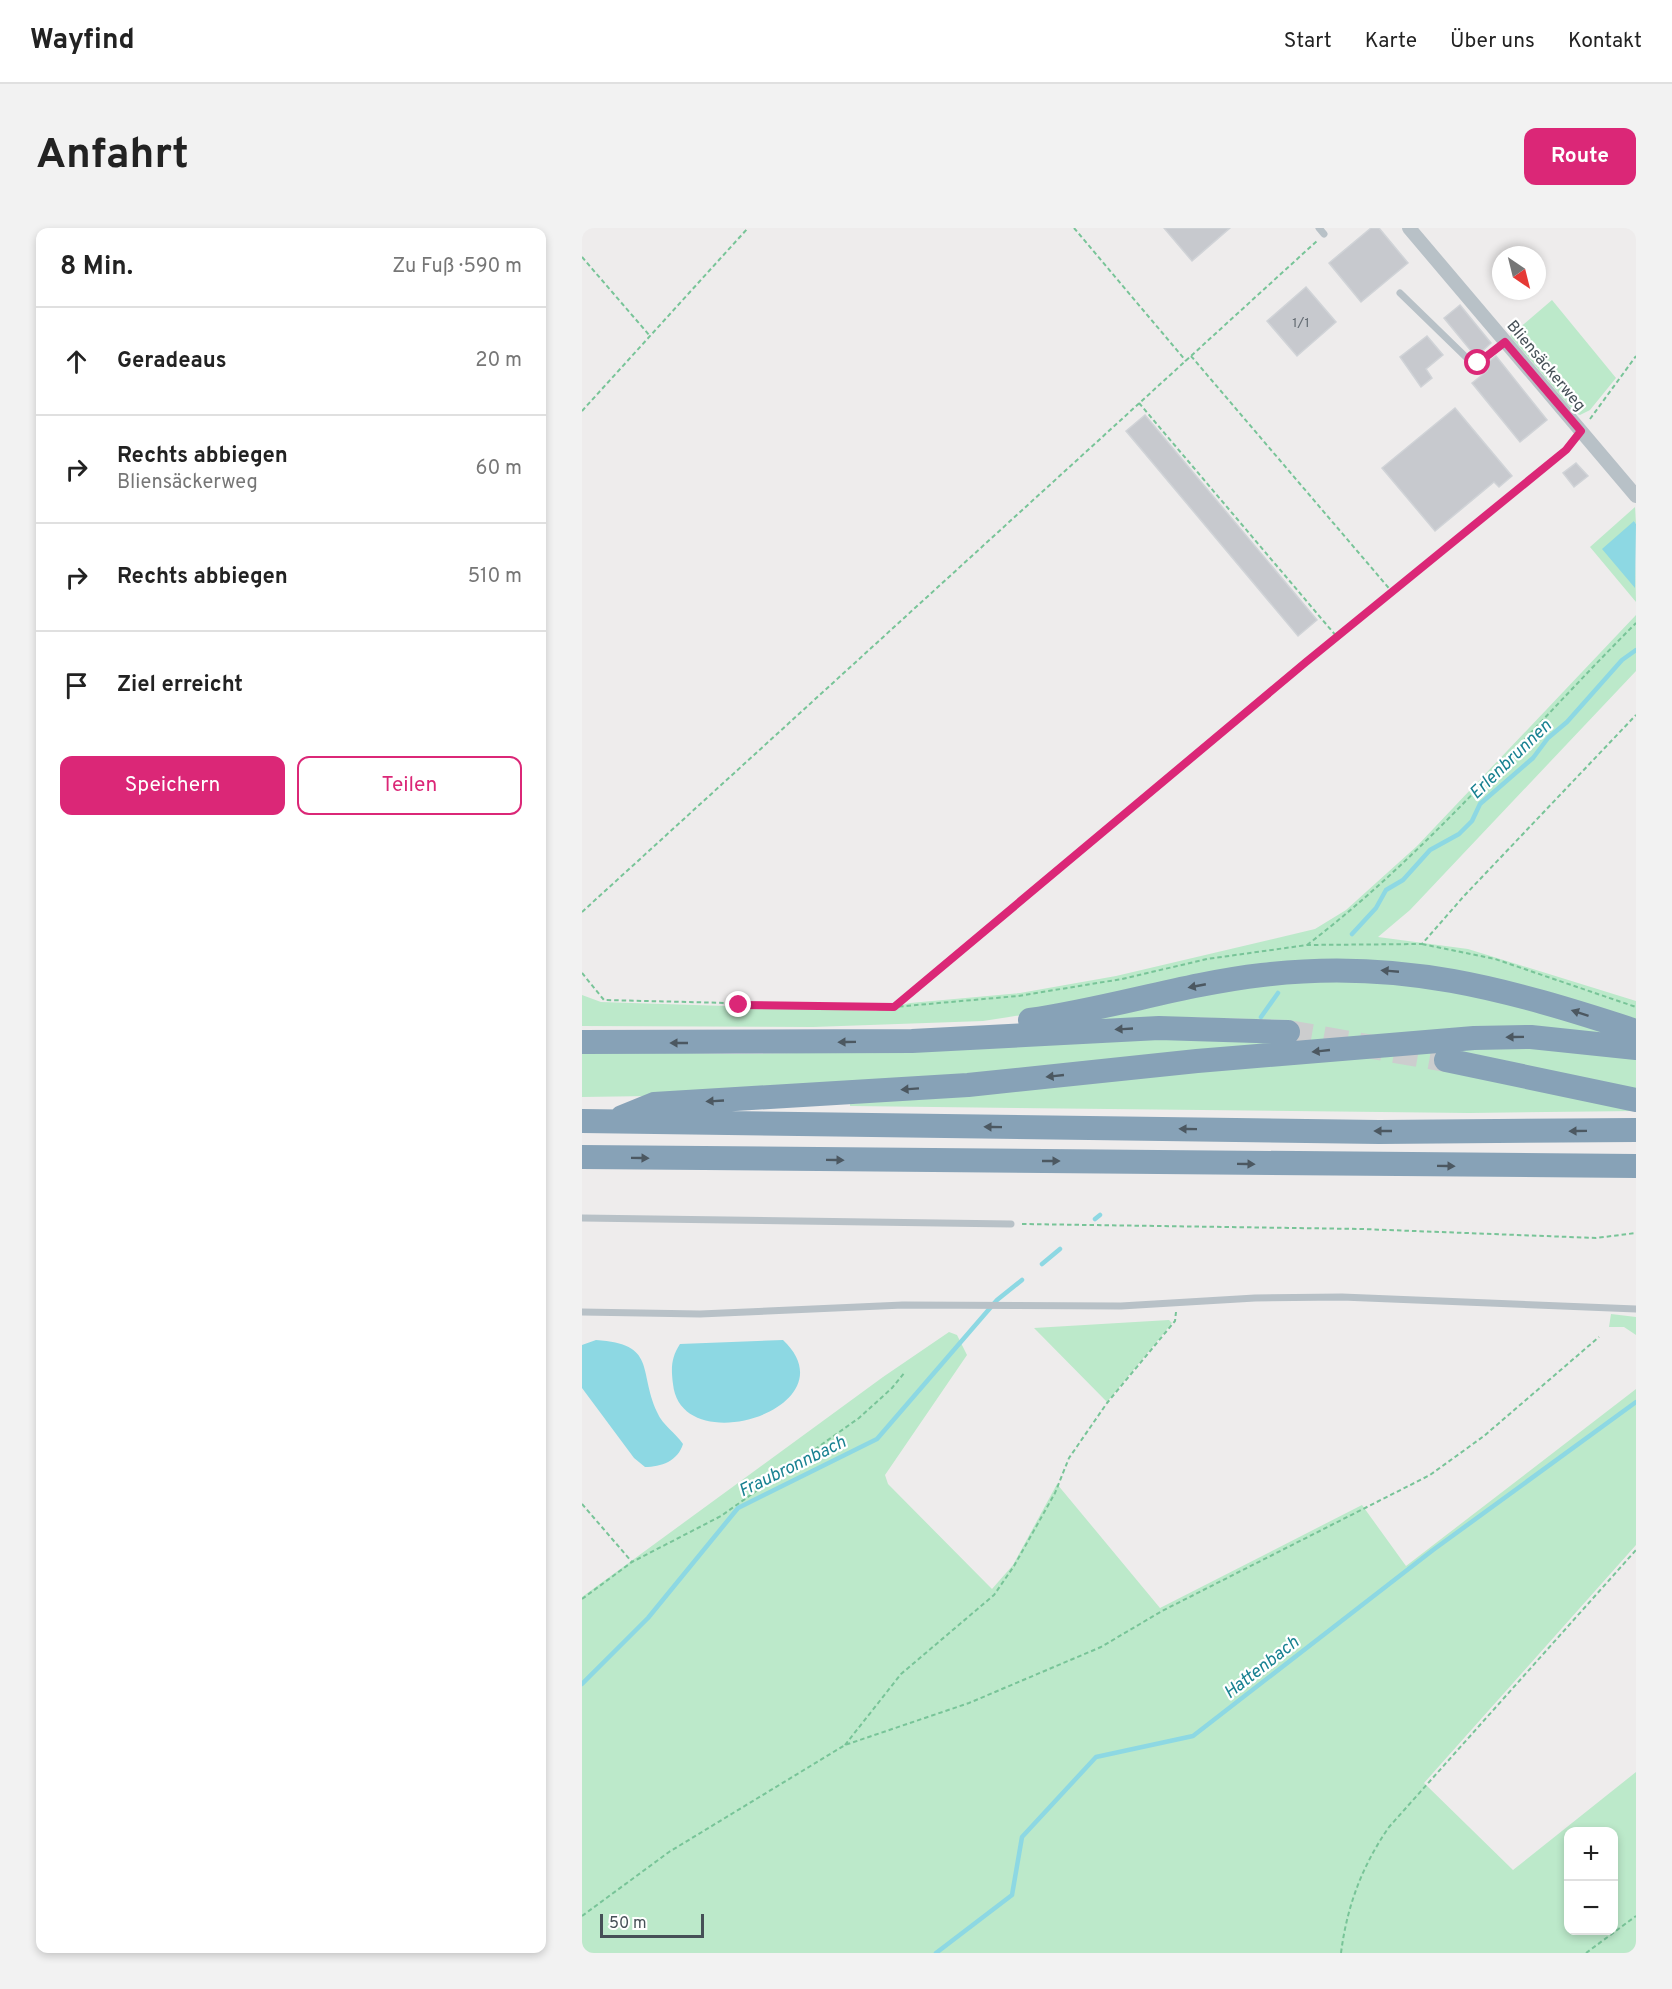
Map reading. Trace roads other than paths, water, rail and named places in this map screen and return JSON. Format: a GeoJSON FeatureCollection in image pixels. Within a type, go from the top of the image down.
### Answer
{"type":"FeatureCollection","features":[{"type":"Feature","properties":{"kind":"highway"},"geometry":{"type":"LineString","coordinates":[[968,1038],[1015,1023],[1078,1013],[1202,985],[1261,975],[1335,970],[1377,970],[1459,980],[1520,994],[1636,1031]]}},
{"type":"Feature","properties":{"kind":"highway"},"geometry":{"type":"LineString","coordinates":[[582,1042],[815,1043],[968,1038],[1150,1028],[1288,1032]]}},
{"type":"Feature","properties":{"kind":"highway"},"geometry":{"type":"LineString","coordinates":[[614,1121],[654,1104],[968,1084],[1463,1039],[1531,1037],[1636,1048]]}},
{"type":"Feature","properties":{"kind":"highway"},"geometry":{"type":"LineString","coordinates":[[1446,1060],[1636,1100]]}},
{"type":"Feature","properties":{"kind":"highway"},"geometry":{"type":"LineString","coordinates":[[582,1121],[1367,1131],[1636,1130]]}},
{"type":"Feature","properties":{"kind":"highway"},"geometry":{"type":"LineString","coordinates":[[582,1156],[1636,1166]]}},
{"type":"Feature","properties":{"kind":"street","name":"Bliensäckerweg"},"geometry":{"type":"LineString","coordinates":[[1409,228],[1636,496]]}},
{"type":"Feature","properties":{"kind":"lane"},"geometry":{"type":"LineString","coordinates":[[1400,293],[1438,327],[1471,362],[1478,363],[1505,342]]}},
{"type":"Feature","properties":{"kind":"lane"},"geometry":{"type":"LineString","coordinates":[[582,1218],[1011,1224]]}},
{"type":"Feature","properties":{"kind":"lane"},"geometry":{"type":"LineString","coordinates":[[582,1312],[700,1314],[847,1307],[1121,1306],[1255,1298],[1342,1297],[1636,1309]]}},
{"type":"Feature","properties":{"kind":"water"},"geometry":{"type":"Polygon","coordinates":[[[1634,521],[1636,524],[1635,588],[1602,549],[1634,521]]]}},
{"type":"Feature","properties":{"kind":"water"},"geometry":{"type":"Polygon","coordinates":[[[596,1340],[629,1347],[637,1353],[642,1362],[657,1412],[683,1444],[673,1459],[657,1466],[645,1467],[634,1458],[582,1388],[582,1345],[596,1340]]]}},
{"type":"Feature","properties":{"kind":"water"},"geometry":{"type":"Polygon","coordinates":[[[783,1340],[799,1364],[797,1386],[782,1404],[758,1417],[730,1422],[704,1420],[683,1408],[673,1384],[672,1373],[673,1359],[680,1344],[783,1340]]]}},
{"type":"Feature","properties":{"kind":"waterway","name":"Erlenbrunnen"},"geometry":{"type":"LineString","coordinates":[[1352,934],[1376,908],[1386,890],[1403,880],[1430,850],[1459,834],[1472,821],[1480,804],[1533,758],[1548,738],[1567,722],[1622,660],[1636,650]]}},
{"type":"Feature","properties":{"kind":"waterway","name":"Erlenbrunnen"},"geometry":{"type":"LineString","coordinates":[[1261,1017],[1278,993]]}},
{"type":"Feature","properties":{"kind":"waterway","name":"Fraubronnbach"},"geometry":{"type":"LineString","coordinates":[[1095,1219],[1100,1215]]}},
{"type":"Feature","properties":{"kind":"waterway","name":"Fraubronnbach"},"geometry":{"type":"LineString","coordinates":[[1042,1264],[1060,1249]]}},
{"type":"Feature","properties":{"kind":"waterway","name":"Fraubronnbach"},"geometry":{"type":"LineString","coordinates":[[582,1684],[648,1618],[738,1508],[877,1439],[997,1300],[1022,1280]]}},
{"type":"Feature","properties":{"kind":"waterway","name":"Hattenbach"},"geometry":{"type":"LineString","coordinates":[[936,1953],[1012,1895],[1022,1837],[1096,1757],[1193,1736],[1433,1550],[1636,1402]]}},
{"type":"Feature","properties":{"kind":"tunnel"},"geometry":{"type":"LineString","coordinates":[[1288,1032],[1446,1060]]}}]}
